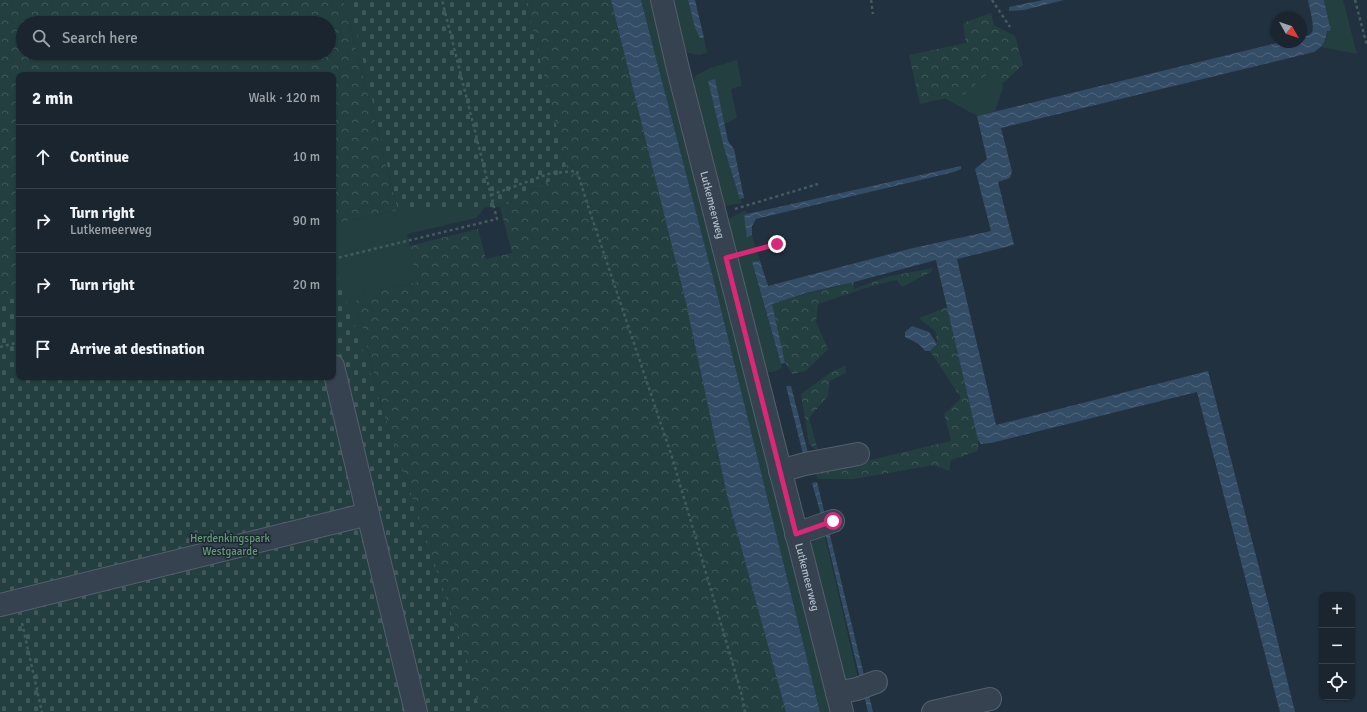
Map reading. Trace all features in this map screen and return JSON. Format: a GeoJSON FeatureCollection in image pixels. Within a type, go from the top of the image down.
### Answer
{"type":"FeatureCollection","features":[{"type":"Feature","properties":{"kind":"street","name":"Lutkemeerweg"},"geometry":{"type":"LineString","coordinates":[[662,0],[780,471],[814,528],[853,694]]}},
{"type":"Feature","properties":{"kind":"street"},"geometry":{"type":"LineString","coordinates":[[336,379],[416,712]]}},
{"type":"Feature","properties":{"kind":"street"},"geometry":{"type":"LineString","coordinates":[[780,471],[806,464],[858,454]]}},
{"type":"Feature","properties":{"kind":"street"},"geometry":{"type":"LineString","coordinates":[[8,603],[368,514]]}},
{"type":"Feature","properties":{"kind":"street"},"geometry":{"type":"LineString","coordinates":[[932,712],[990,699]]}},
{"type":"Feature","properties":{"kind":"path"},"geometry":{"type":"LineString","coordinates":[[336,258],[497,219],[442,0]]}},
{"type":"Feature","properties":{"kind":"path"},"geometry":{"type":"LineString","coordinates":[[871,0],[873,14]]}},
{"type":"Feature","properties":{"kind":"path"},"geometry":{"type":"LineString","coordinates":[[992,0],[1010,27]]}},
{"type":"Feature","properties":{"kind":"path"},"geometry":{"type":"LineString","coordinates":[[1355,0],[1367,46]]}},
{"type":"Feature","properties":{"kind":"path"},"geometry":{"type":"LineString","coordinates":[[491,194],[551,173],[577,171],[588,209],[672,457],[741,692],[745,712]]}},
{"type":"Feature","properties":{"kind":"path"},"geometry":{"type":"LineString","coordinates":[[741,207],[818,184]]}},
{"type":"Feature","properties":{"kind":"path"},"geometry":{"type":"LineString","coordinates":[[726,258],[777,244]]}},
{"type":"Feature","properties":{"kind":"path"},"geometry":{"type":"LineString","coordinates":[[0,347],[16,343]]}},
{"type":"Feature","properties":{"kind":"path"},"geometry":{"type":"LineString","coordinates":[[8,603],[42,712]]}},
{"type":"Feature","properties":{"kind":"green space"},"geometry":{"type":"Polygon","coordinates":[[[0,0],[343,0],[398,210],[336,223],[336,72],[16,72],[16,300],[0,304],[0,0]]]}},
{"type":"Feature","properties":{"kind":"green space"},"geometry":{"type":"Polygon","coordinates":[[[343,0],[437,0],[486,199],[483,210],[476,218],[407,234],[418,282],[362,295],[356,301],[431,609],[336,329],[336,223],[398,210],[343,0]]]}},
{"type":"Feature","properties":{"kind":"green space"},"geometry":{"type":"Polygon","coordinates":[[[349,0],[525,0],[566,165],[565,171],[560,176],[500,207],[398,210],[349,0]]]}},
{"type":"Feature","properties":{"kind":"green space"},"geometry":{"type":"Polygon","coordinates":[[[525,0],[611,0],[686,303],[727,495],[786,712],[457,712],[356,301],[361,295],[418,282],[409,246],[478,229],[486,259],[512,253],[500,207],[560,176],[565,171],[566,165],[525,0]]]}},
{"type":"Feature","properties":{"kind":"green space"},"geometry":{"type":"Polygon","coordinates":[[[641,0],[655,0],[836,712],[820,712],[717,293],[641,0]]]}},
{"type":"Feature","properties":{"kind":"green space"},"geometry":{"type":"Polygon","coordinates":[[[669,0],[688,0],[695,28],[700,38],[704,38],[707,53],[699,55],[688,53],[680,43],[669,0]]]}},
{"type":"Feature","properties":{"kind":"green space"},"geometry":{"type":"Polygon","coordinates":[[[1324,0],[1343,0],[1357,54],[1321,47],[1327,36],[1328,30],[1324,0]]]}},
{"type":"Feature","properties":{"kind":"green space"},"geometry":{"type":"Polygon","coordinates":[[[991,13],[994,25],[1015,36],[1023,65],[1003,83],[988,73],[965,94],[920,104],[909,55],[966,43],[963,23],[991,13]]]}},
{"type":"Feature","properties":{"kind":"green space"},"geometry":{"type":"Polygon","coordinates":[[[737,60],[742,86],[731,89],[737,118],[724,124],[715,80],[708,81],[724,148],[742,203],[721,207],[692,90],[695,76],[710,68],[737,60]]]}},
{"type":"Feature","properties":{"kind":"green space"},"geometry":{"type":"Polygon","coordinates":[[[1000,62],[1003,88],[995,111],[977,116],[944,98],[965,93],[1000,62]]]}},
{"type":"Feature","properties":{"kind":"green space"},"geometry":{"type":"Polygon","coordinates":[[[746,210],[747,214],[744,216],[748,237],[752,235],[760,261],[752,263],[782,368],[774,372],[763,372],[726,220],[746,210]]]}},
{"type":"Feature","properties":{"kind":"green space"},"geometry":{"type":"Polygon","coordinates":[[[933,268],[931,272],[902,287],[897,280],[875,285],[818,304],[816,322],[828,349],[806,371],[792,374],[785,363],[771,304],[854,282],[854,289],[886,277],[933,268]]]}},
{"type":"Feature","properties":{"kind":"green space","name":"Herdenkingspark Westgaarde"},"geometry":{"type":"Polygon","coordinates":[[[336,271],[469,667],[480,712],[0,712],[0,302],[16,298],[16,380],[336,380],[336,271]]]}},
{"type":"Feature","properties":{"kind":"green space"},"geometry":{"type":"Polygon","coordinates":[[[947,307],[978,440],[978,451],[951,460],[949,471],[934,465],[854,479],[818,479],[815,473],[951,441],[944,414],[961,398],[930,351],[937,344],[936,332],[919,318],[947,307]]]}},
{"type":"Feature","properties":{"kind":"green space"},"geometry":{"type":"Polygon","coordinates":[[[845,366],[846,373],[830,381],[828,396],[809,418],[818,451],[809,444],[801,394],[831,372],[845,366]]]}},
{"type":"Feature","properties":{"kind":"green space"},"geometry":{"type":"Polygon","coordinates":[[[824,532],[858,678],[847,681],[841,676],[808,547],[820,534],[824,532]]]}},
{"type":"Feature","properties":{"kind":"water"},"geometry":{"type":"Polygon","coordinates":[[[611,0],[641,0],[717,293],[820,712],[786,712],[727,495],[686,303],[611,0]]]}},
{"type":"Feature","properties":{"kind":"water"},"geometry":{"type":"Polygon","coordinates":[[[688,0],[695,0],[704,38],[700,38],[695,28],[688,0]]]}},
{"type":"Feature","properties":{"kind":"water"},"geometry":{"type":"Polygon","coordinates":[[[1043,0],[1064,0],[1024,10],[1009,11],[1009,7],[1043,0]]]}},
{"type":"Feature","properties":{"kind":"water"},"geometry":{"type":"Polygon","coordinates":[[[1308,0],[1324,0],[1329,25],[1331,26],[1330,31],[1327,31],[1324,43],[1314,52],[1001,128],[1012,171],[1010,178],[998,182],[1014,245],[957,259],[996,425],[1208,371],[1295,712],[1280,712],[1197,392],[991,443],[981,444],[978,440],[936,260],[806,293],[772,304],[785,363],[781,364],[752,262],[760,261],[768,286],[913,248],[991,231],[975,169],[987,159],[977,116],[1271,44],[1271,48],[1307,48],[1307,36],[1313,29],[1308,0]]]}},
{"type":"Feature","properties":{"kind":"water"},"geometry":{"type":"Polygon","coordinates":[[[715,79],[728,141],[734,149],[744,198],[740,199],[724,148],[708,81],[715,79]]]}},
{"type":"Feature","properties":{"kind":"water"},"geometry":{"type":"Polygon","coordinates":[[[961,166],[961,169],[954,172],[756,219],[752,226],[752,235],[747,237],[744,216],[747,214],[961,166]]]}},
{"type":"Feature","properties":{"kind":"water"},"geometry":{"type":"Polygon","coordinates":[[[912,326],[929,332],[937,344],[930,351],[925,351],[919,344],[905,337],[905,332],[912,326]]]}},
{"type":"Feature","properties":{"kind":"water"},"geometry":{"type":"Polygon","coordinates":[[[786,386],[791,386],[808,453],[803,454],[786,386]]]}},
{"type":"Feature","properties":{"kind":"water"},"geometry":{"type":"Polygon","coordinates":[[[817,482],[873,712],[868,712],[812,483],[817,482]]]}},
{"type":"Feature","properties":{"kind":"route"},"geometry":{"type":"LineString","coordinates":[[777,244],[726,258],[796,534],[833,521]]}}]}
